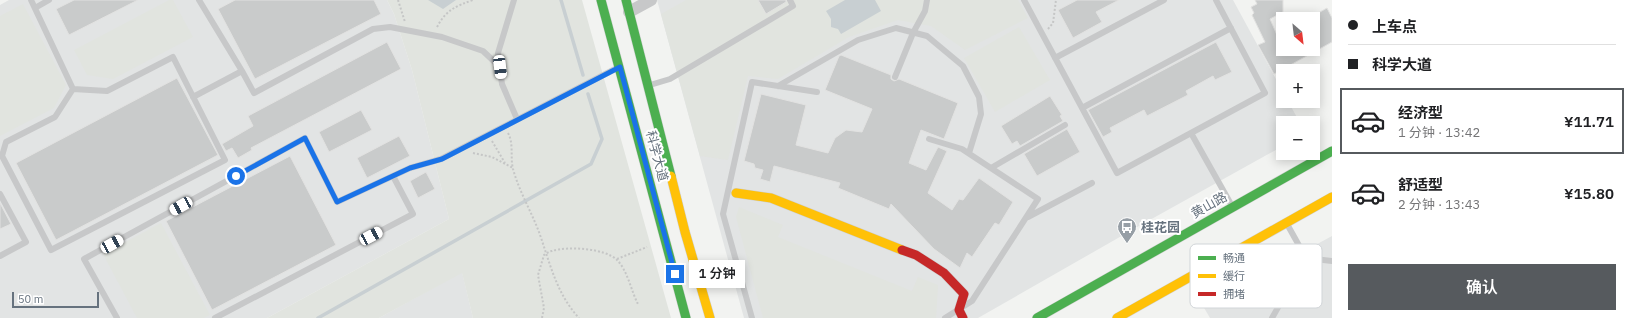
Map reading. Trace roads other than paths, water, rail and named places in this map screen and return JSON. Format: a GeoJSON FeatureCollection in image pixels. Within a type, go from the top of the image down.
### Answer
{"type":"FeatureCollection","features":[{"type":"Feature","properties":{"kind":"main road","name":"科学大道"},"geometry":{"type":"LineString","coordinates":[[601,0],[686,318]]}},
{"type":"Feature","properties":{"kind":"main road","name":"科学大道"},"geometry":{"type":"LineString","coordinates":[[626,0],[684,232],[710,318]]}},
{"type":"Feature","properties":{"kind":"main road","name":"黄山路"},"geometry":{"type":"LineString","coordinates":[[1037,318],[1332,151]]}},
{"type":"Feature","properties":{"kind":"main road"},"geometry":{"type":"LineString","coordinates":[[736,193],[771,198],[916,254],[944,273],[964,294],[961,314]]}},
{"type":"Feature","properties":{"kind":"main road"},"geometry":{"type":"LineString","coordinates":[[1249,244],[1332,197]]}},
{"type":"Feature","properties":{"kind":"main road"},"geometry":{"type":"LineString","coordinates":[[1117,318],[1190,277]]}},
{"type":"Feature","properties":{"kind":"street"},"geometry":{"type":"LineString","coordinates":[[629,12],[651,0]]}},
{"type":"Feature","properties":{"kind":"lane"},"geometry":{"type":"LineString","coordinates":[[31,0],[73,88]]}},
{"type":"Feature","properties":{"kind":"lane"},"geometry":{"type":"LineString","coordinates":[[35,8],[49,0]]}},
{"type":"Feature","properties":{"kind":"lane"},"geometry":{"type":"LineString","coordinates":[[199,0],[254,93],[373,29],[390,27],[432,35],[483,51],[500,67]]}},
{"type":"Feature","properties":{"kind":"lane"},"geometry":{"type":"LineString","coordinates":[[514,0],[498,53],[502,84],[517,119]]}},
{"type":"Feature","properties":{"kind":"lane"},"geometry":{"type":"LineString","coordinates":[[648,85],[670,78],[793,6],[790,0]]}},
{"type":"Feature","properties":{"kind":"lane"},"geometry":{"type":"LineString","coordinates":[[895,77],[913,33],[925,11],[927,0]]}},
{"type":"Feature","properties":{"kind":"lane"},"geometry":{"type":"LineString","coordinates":[[1024,0],[1117,173],[1265,94],[1216,0]]}},
{"type":"Feature","properties":{"kind":"lane"},"geometry":{"type":"LineString","coordinates":[[1055,58],[1164,0]]}},
{"type":"Feature","properties":{"kind":"lane"},"geometry":{"type":"LineString","coordinates":[[778,86],[858,40],[896,28],[927,36],[963,66],[979,97],[981,114],[968,153]]}},
{"type":"Feature","properties":{"kind":"lane"},"geometry":{"type":"LineString","coordinates":[[1082,108],[1231,28]]}},
{"type":"Feature","properties":{"kind":"lane"},"geometry":{"type":"LineString","coordinates":[[173,57],[225,160],[51,250],[2,156],[6,142],[55,117],[73,88],[107,91],[173,57]]}},
{"type":"Feature","properties":{"kind":"lane"},"geometry":{"type":"LineString","coordinates":[[116,318],[84,259],[305,138],[337,202],[410,168],[442,159],[620,67]]}},
{"type":"Feature","properties":{"kind":"lane"},"geometry":{"type":"LineString","coordinates":[[193,97],[242,71]]}},
{"type":"Feature","properties":{"kind":"lane"},"geometry":{"type":"LineString","coordinates":[[752,318],[722,214],[752,82],[817,92]]}},
{"type":"Feature","properties":{"kind":"lane"},"geometry":{"type":"LineString","coordinates":[[991,168],[1065,126]]}},
{"type":"Feature","properties":{"kind":"lane"},"geometry":{"type":"LineString","coordinates":[[1191,133],[1233,207]]}},
{"type":"Feature","properties":{"kind":"lane"},"geometry":{"type":"LineString","coordinates":[[929,139],[962,149],[1038,199],[972,301],[961,314],[945,318]]}},
{"type":"Feature","properties":{"kind":"lane"},"geometry":{"type":"LineString","coordinates":[[215,318],[413,214],[394,176]]}},
{"type":"Feature","properties":{"kind":"lane"},"geometry":{"type":"LineString","coordinates":[[1027,217],[1092,183]]}},
{"type":"Feature","properties":{"kind":"lane"},"geometry":{"type":"LineString","coordinates":[[0,194],[26,242],[0,256]]}},
{"type":"Feature","properties":{"kind":"lane"},"geometry":{"type":"LineString","coordinates":[[1286,223],[1298,244]]}},
{"type":"Feature","properties":{"kind":"lane"},"geometry":{"type":"LineString","coordinates":[[1322,260],[1332,261]]}},
{"type":"Feature","properties":{"kind":"lane"},"geometry":{"type":"LineString","coordinates":[[1272,318],[1278,308]]}},
{"type":"Feature","properties":{"kind":"waterway"},"geometry":{"type":"LineString","coordinates":[[561,0],[583,75]]}},
{"type":"Feature","properties":{"kind":"waterway"},"geometry":{"type":"LineString","coordinates":[[318,318],[591,164],[602,139],[588,94]]}},
{"type":"Feature","properties":{"kind":"place","name":"桂花园"},"geometry":{"type":"Point","coordinates":[1127,244]}}]}
